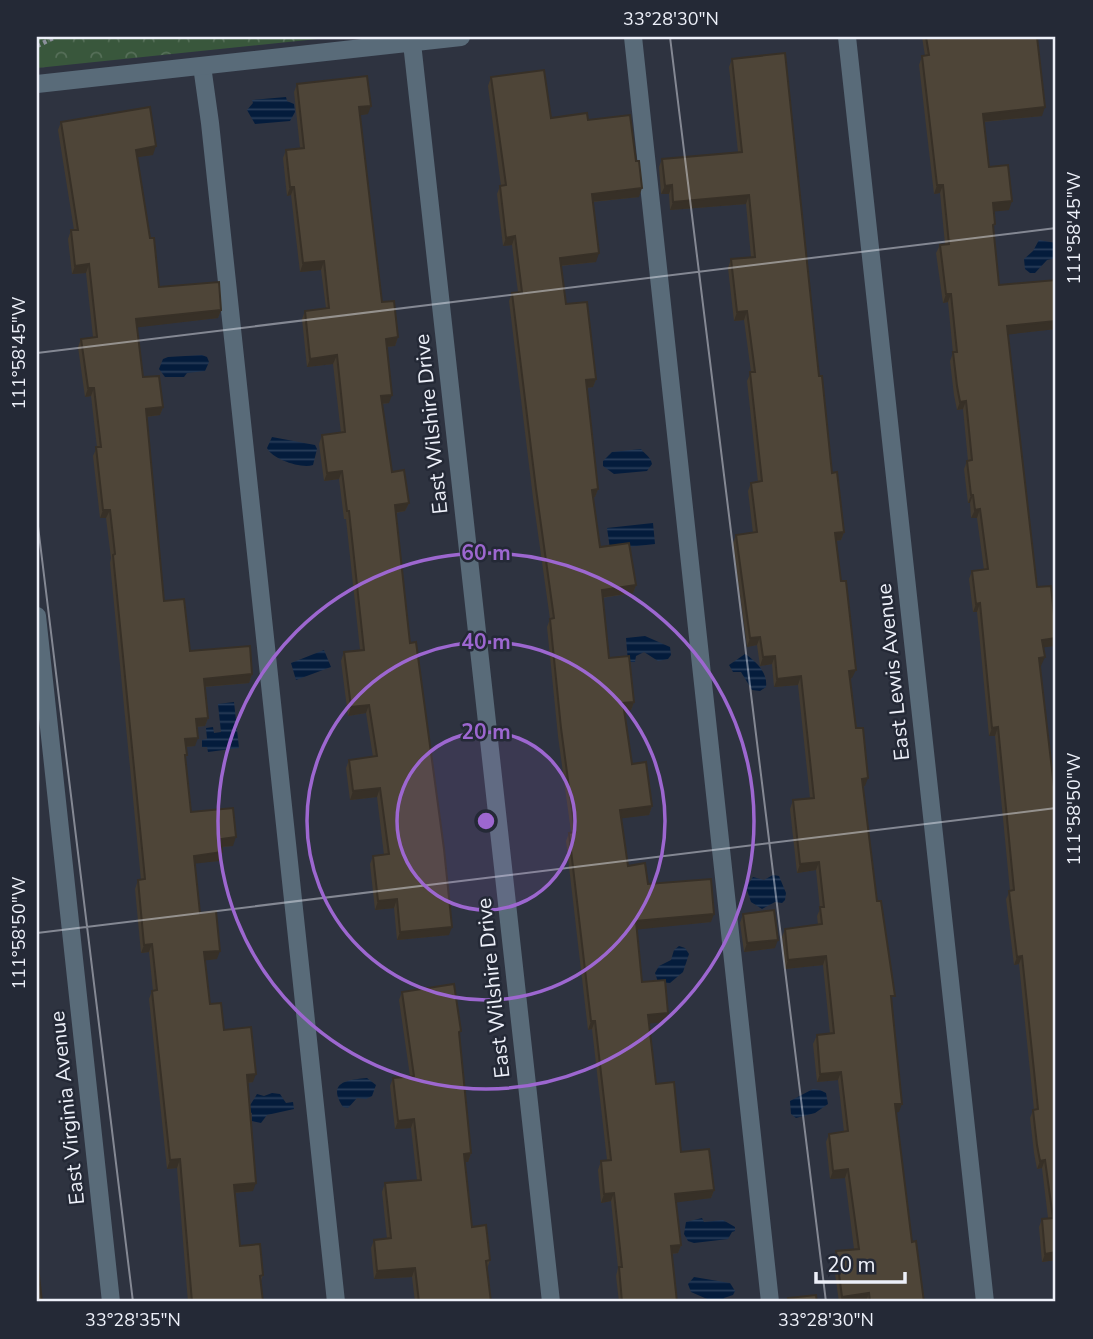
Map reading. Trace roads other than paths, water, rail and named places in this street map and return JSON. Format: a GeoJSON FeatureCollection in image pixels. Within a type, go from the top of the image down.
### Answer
{"type":"FeatureCollection","features":[{"type":"Feature","properties":{"kind":"street"},"geometry":{"type":"LineString","coordinates":[[37,84],[461,37]]}},
{"type":"Feature","properties":{"kind":"street"},"geometry":{"type":"LineString","coordinates":[[632,37],[769,1302]]}},
{"type":"Feature","properties":{"kind":"street","name":"East Lewis Avenue"},"geometry":{"type":"LineString","coordinates":[[847,37],[985,1302]]}},
{"type":"Feature","properties":{"kind":"street","name":"East Wilshire Drive"},"geometry":{"type":"LineString","coordinates":[[412,43],[551,1302]]}},
{"type":"Feature","properties":{"kind":"street"},"geometry":{"type":"LineString","coordinates":[[202,66],[336,1302]]}},
{"type":"Feature","properties":{"kind":"street","name":"East Virginia Avenue"},"geometry":{"type":"LineString","coordinates":[[37,616],[111,1302]]}},
{"type":"Feature","properties":{"kind":"water"},"geometry":{"type":"Polygon","coordinates":[[[286,97],[287,101],[294,104],[295,112],[290,121],[255,124],[247,110],[253,103],[252,100],[286,97]]]}},
{"type":"Feature","properties":{"kind":"water"},"geometry":{"type":"Polygon","coordinates":[[[1039,240],[1056,243],[1056,258],[1047,260],[1035,273],[1030,273],[1025,269],[1024,259],[1033,251],[1039,240]]]}},
{"type":"Feature","properties":{"kind":"water"},"geometry":{"type":"Polygon","coordinates":[[[168,357],[207,357],[209,362],[205,371],[187,373],[184,377],[165,377],[159,369],[163,359],[168,357]]]}},
{"type":"Feature","properties":{"kind":"water"},"geometry":{"type":"Polygon","coordinates":[[[272,437],[315,445],[317,449],[313,465],[294,464],[275,456],[267,448],[272,437]]]}},
{"type":"Feature","properties":{"kind":"water"},"geometry":{"type":"Polygon","coordinates":[[[641,449],[652,464],[647,471],[614,474],[603,466],[603,461],[612,452],[641,449]]]}},
{"type":"Feature","properties":{"kind":"water"},"geometry":{"type":"Polygon","coordinates":[[[653,523],[655,544],[610,549],[607,528],[653,523]]]}},
{"type":"Feature","properties":{"kind":"water"},"geometry":{"type":"Polygon","coordinates":[[[645,636],[670,647],[671,655],[668,659],[658,661],[644,652],[636,656],[635,662],[628,662],[626,638],[645,636]]]}},
{"type":"Feature","properties":{"kind":"water"},"geometry":{"type":"Polygon","coordinates":[[[324,650],[331,667],[296,680],[291,663],[324,650]]]}},
{"type":"Feature","properties":{"kind":"water"},"geometry":{"type":"Polygon","coordinates":[[[745,654],[763,672],[766,687],[760,691],[752,690],[741,672],[733,672],[729,665],[745,654]]]}},
{"type":"Feature","properties":{"kind":"water"},"geometry":{"type":"Polygon","coordinates":[[[234,702],[239,748],[208,752],[207,747],[202,747],[202,740],[207,739],[206,728],[213,727],[214,733],[221,732],[218,704],[234,702]]]}},
{"type":"Feature","properties":{"kind":"water"},"geometry":{"type":"Polygon","coordinates":[[[773,875],[779,876],[786,893],[785,900],[762,909],[751,902],[746,887],[753,877],[764,880],[773,875]]]}},
{"type":"Feature","properties":{"kind":"water"},"geometry":{"type":"Polygon","coordinates":[[[679,946],[685,948],[689,954],[683,972],[670,983],[658,982],[655,973],[659,966],[671,960],[674,950],[679,946]]]}},
{"type":"Feature","properties":{"kind":"water"},"geometry":{"type":"Polygon","coordinates":[[[367,1078],[376,1085],[372,1096],[366,1099],[357,1098],[348,1108],[343,1107],[338,1098],[338,1087],[347,1081],[367,1078]]]}},
{"type":"Feature","properties":{"kind":"water"},"geometry":{"type":"Polygon","coordinates":[[[813,1089],[826,1093],[828,1104],[815,1113],[796,1118],[791,1114],[790,1101],[813,1089]]]}},
{"type":"Feature","properties":{"kind":"water"},"geometry":{"type":"Polygon","coordinates":[[[257,1094],[264,1096],[280,1094],[286,1103],[293,1102],[294,1109],[267,1115],[261,1123],[252,1121],[249,1107],[257,1094]]]}},
{"type":"Feature","properties":{"kind":"water"},"geometry":{"type":"Polygon","coordinates":[[[702,1218],[704,1222],[723,1220],[735,1227],[735,1231],[728,1239],[694,1243],[688,1241],[684,1234],[686,1222],[702,1218]]]}},
{"type":"Feature","properties":{"kind":"water"},"geometry":{"type":"Polygon","coordinates":[[[694,1277],[730,1283],[735,1291],[722,1302],[714,1302],[691,1292],[688,1284],[694,1277]]]}}]}
